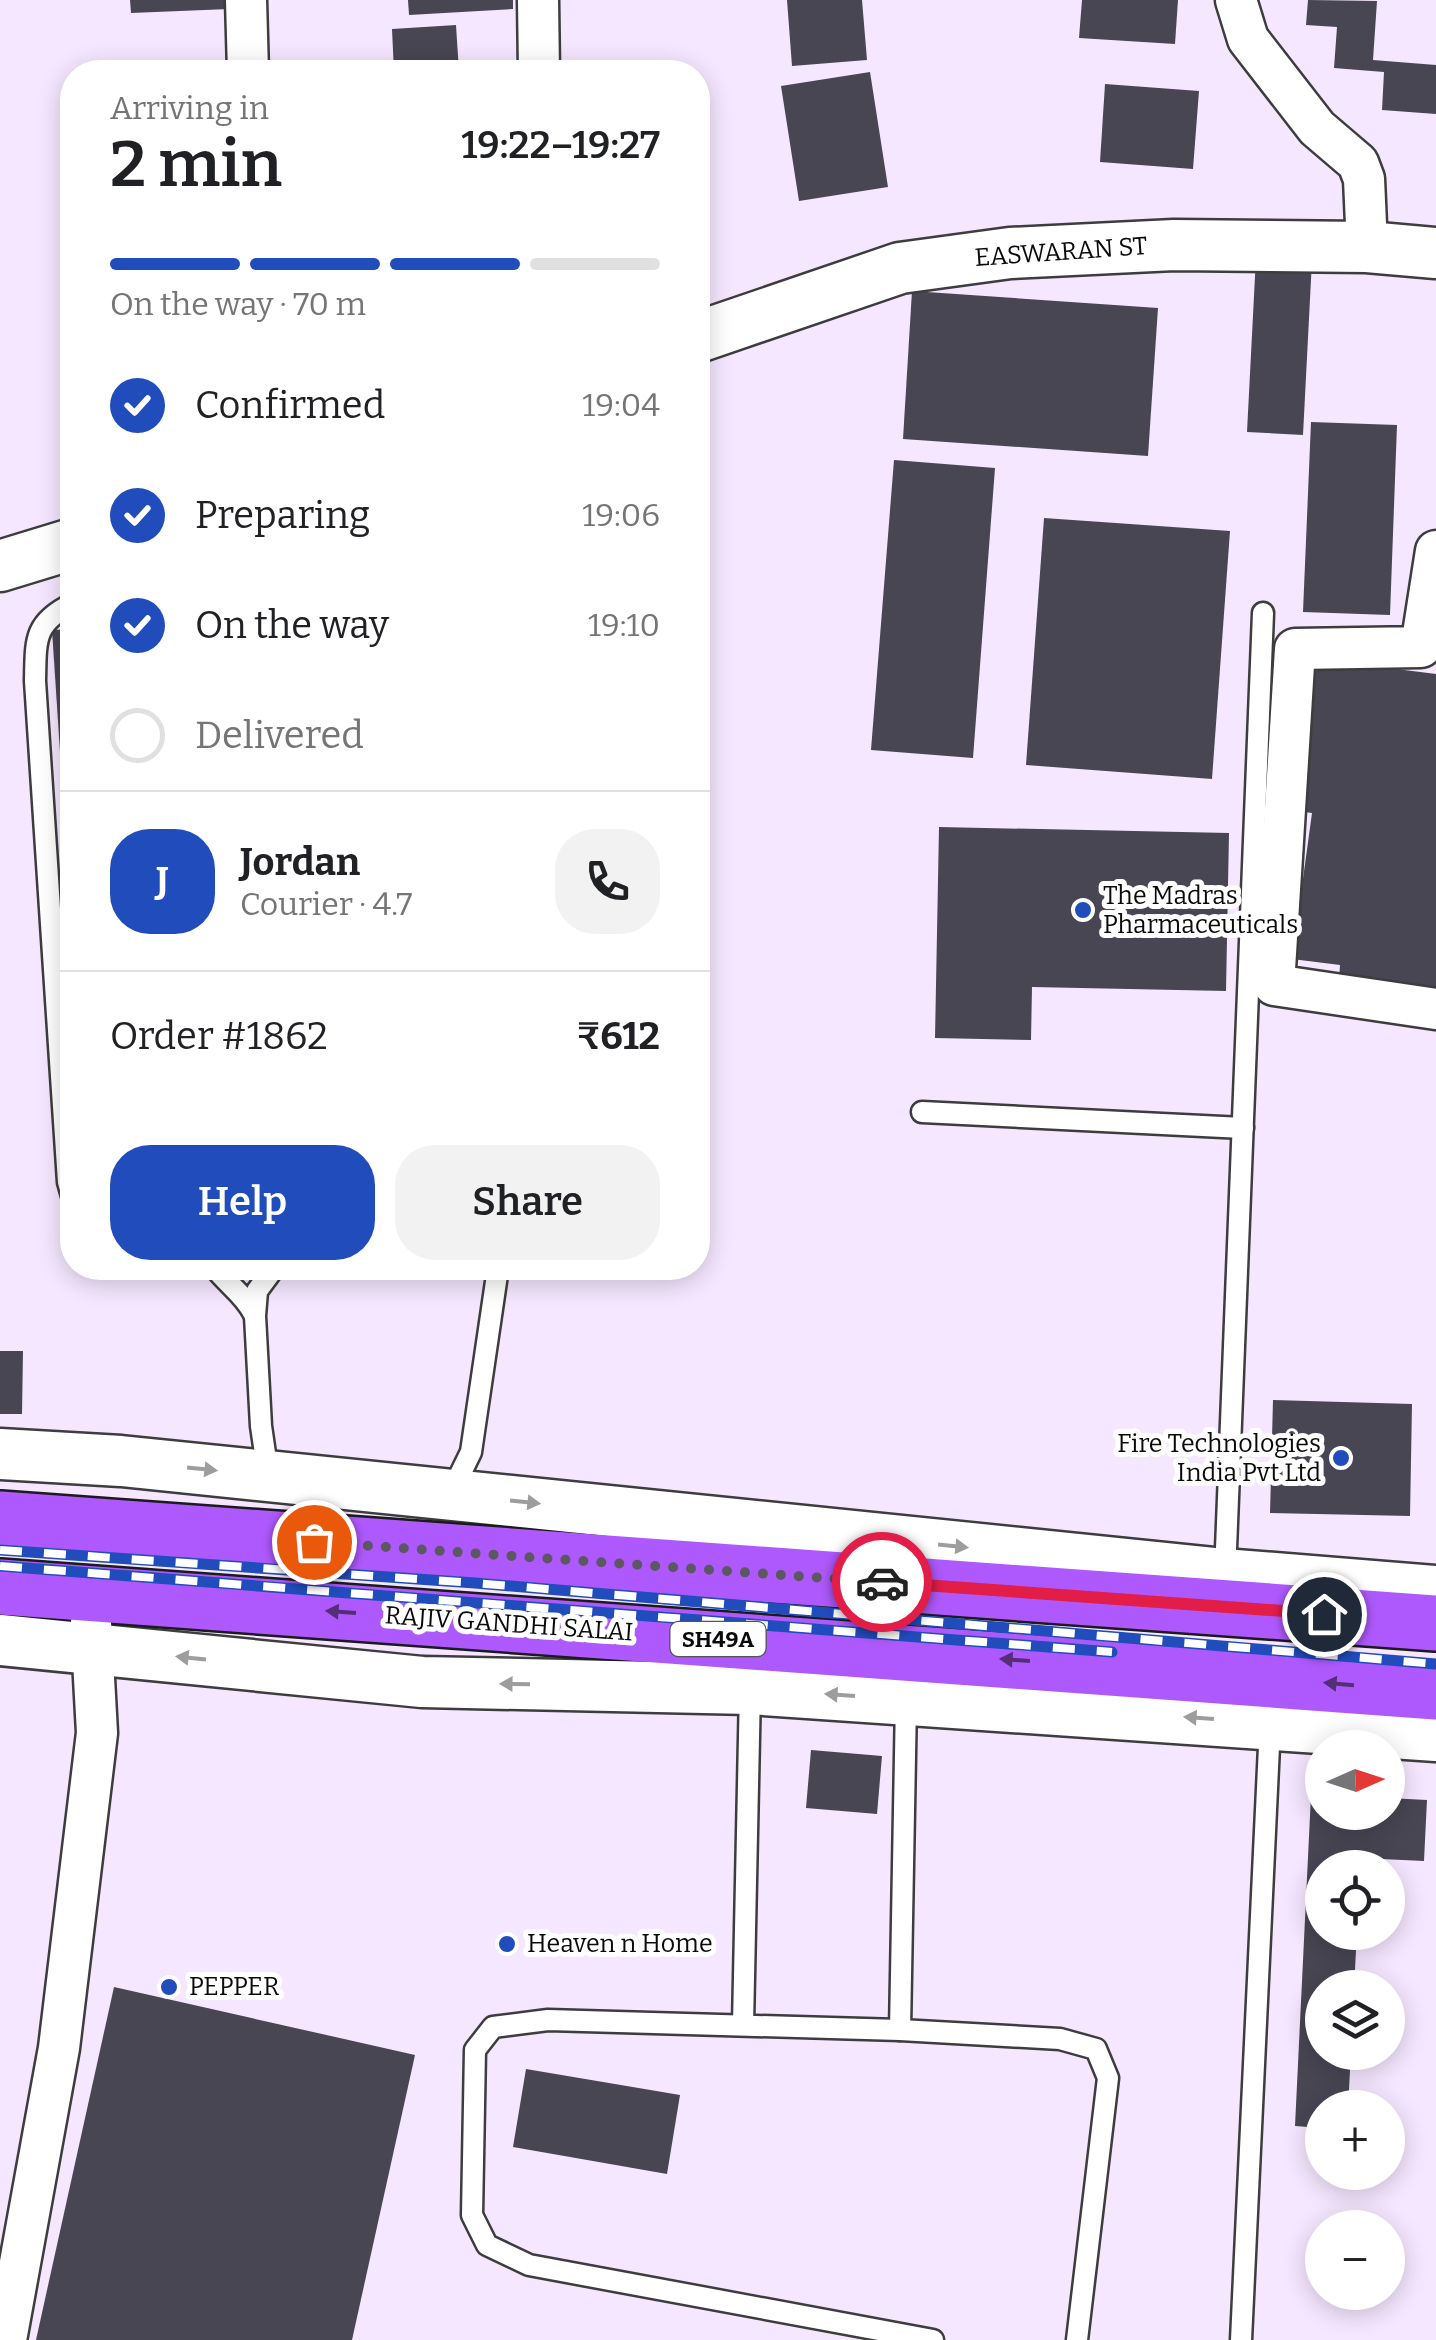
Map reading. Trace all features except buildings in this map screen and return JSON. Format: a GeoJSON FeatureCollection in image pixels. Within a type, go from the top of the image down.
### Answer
{"type":"FeatureCollection","features":[{"type":"Feature","properties":{"kind":"main road"},"geometry":{"type":"LineString","coordinates":[[0,1518],[1436,1623]]}},
{"type":"Feature","properties":{"kind":"main road","name":"RAJIV GANDHI SALAI"},"geometry":{"type":"LineString","coordinates":[[0,1587],[1436,1692]]}},
{"type":"Feature","properties":{"kind":"street"},"geometry":{"type":"LineString","coordinates":[[246,0],[248,60]]}},
{"type":"Feature","properties":{"kind":"street"},"geometry":{"type":"LineString","coordinates":[[538,0],[539,60]]}},
{"type":"Feature","properties":{"kind":"street"},"geometry":{"type":"LineString","coordinates":[[1236,0],[1248,38],[1318,128],[1358,163],[1364,180],[1367,247]]}},
{"type":"Feature","properties":{"kind":"street","name":"EASWARAN ST"},"geometry":{"type":"LineString","coordinates":[[710,334],[900,268],[1010,253],[1174,245],[1367,247],[1436,253]]}},
{"type":"Feature","properties":{"kind":"street"},"geometry":{"type":"LineString","coordinates":[[0,566],[60,548]]}},
{"type":"Feature","properties":{"kind":"street"},"geometry":{"type":"LineString","coordinates":[[1436,551],[1421,647],[1295,650],[1274,985],[1436,1008]]}},
{"type":"Feature","properties":{"kind":"street"},"geometry":{"type":"LineString","coordinates":[[0,1454],[121,1461],[1225,1574],[1436,1591]]}},
{"type":"Feature","properties":{"kind":"street"},"geometry":{"type":"LineString","coordinates":[[119,1528],[121,1461]]}},
{"type":"Feature","properties":{"kind":"street"},"geometry":{"type":"LineString","coordinates":[[6,2340],[60,2048],[97,1733],[89,1594]]}},
{"type":"Feature","properties":{"kind":"street"},"geometry":{"type":"LineString","coordinates":[[0,1640],[422,1682],[750,1689],[1436,1736]]}},
{"type":"Feature","properties":{"kind":"lane"},"geometry":{"type":"LineString","coordinates":[[60,612],[44,622],[36,642],[35,681],[60,1058]]}},
{"type":"Feature","properties":{"kind":"lane"},"geometry":{"type":"LineString","coordinates":[[1225,1574],[1263,613]]}},
{"type":"Feature","properties":{"kind":"lane"},"geometry":{"type":"LineString","coordinates":[[922,1112],[1243,1128]]}},
{"type":"Feature","properties":{"kind":"lane"},"geometry":{"type":"LineString","coordinates":[[224,1280],[244,1294],[255,1316]]}},
{"type":"Feature","properties":{"kind":"lane"},"geometry":{"type":"LineString","coordinates":[[265,1280],[257,1291],[255,1316],[268,1476]]}},
{"type":"Feature","properties":{"kind":"lane"},"geometry":{"type":"LineString","coordinates":[[450,1495],[472,1452],[496,1280]]}},
{"type":"Feature","properties":{"kind":"lane"},"geometry":{"type":"LineString","coordinates":[[742,2025],[750,1689]]}},
{"type":"Feature","properties":{"kind":"lane"},"geometry":{"type":"LineString","coordinates":[[900,2030],[906,1699]]}},
{"type":"Feature","properties":{"kind":"lane"},"geometry":{"type":"LineString","coordinates":[[1241,2340],[1270,1722]]}},
{"type":"Feature","properties":{"kind":"lane"},"geometry":{"type":"LineString","coordinates":[[932,2340],[529,2266],[487,2244],[472,2215],[475,2050],[494,2027],[548,2020],[900,2030],[1060,2039],[1096,2049],[1108,2078],[1076,2340]]}},
{"type":"Feature","properties":{"kind":"railway"},"geometry":{"type":"LineString","coordinates":[[0,1550],[475,1583],[1436,1664]]}},
{"type":"Feature","properties":{"kind":"railway"},"geometry":{"type":"LineString","coordinates":[[0,1566],[1112,1652]]}},
{"type":"Feature","properties":{"kind":"way so far"},"geometry":{"type":"LineString","coordinates":[[314,1542],[882,1582]]}},
{"type":"Feature","properties":{"kind":"place","name":"The Madras Pharmaceuticals"},"geometry":{"type":"Point","coordinates":[1083,910]}},
{"type":"Feature","properties":{"kind":"place","name":"Fire Technologies India Pvt Ltd"},"geometry":{"type":"Point","coordinates":[1341,1458]}},
{"type":"Feature","properties":{"kind":"place","name":"Heaven n Home"},"geometry":{"type":"Point","coordinates":[507,1944]}},
{"type":"Feature","properties":{"kind":"place","name":"PEPPER"},"geometry":{"type":"Point","coordinates":[169,1987]}},
{"type":"Feature","properties":{"kind":"route"},"geometry":{"type":"LineString","coordinates":[[882,1582],[1324,1614]]}}]}
